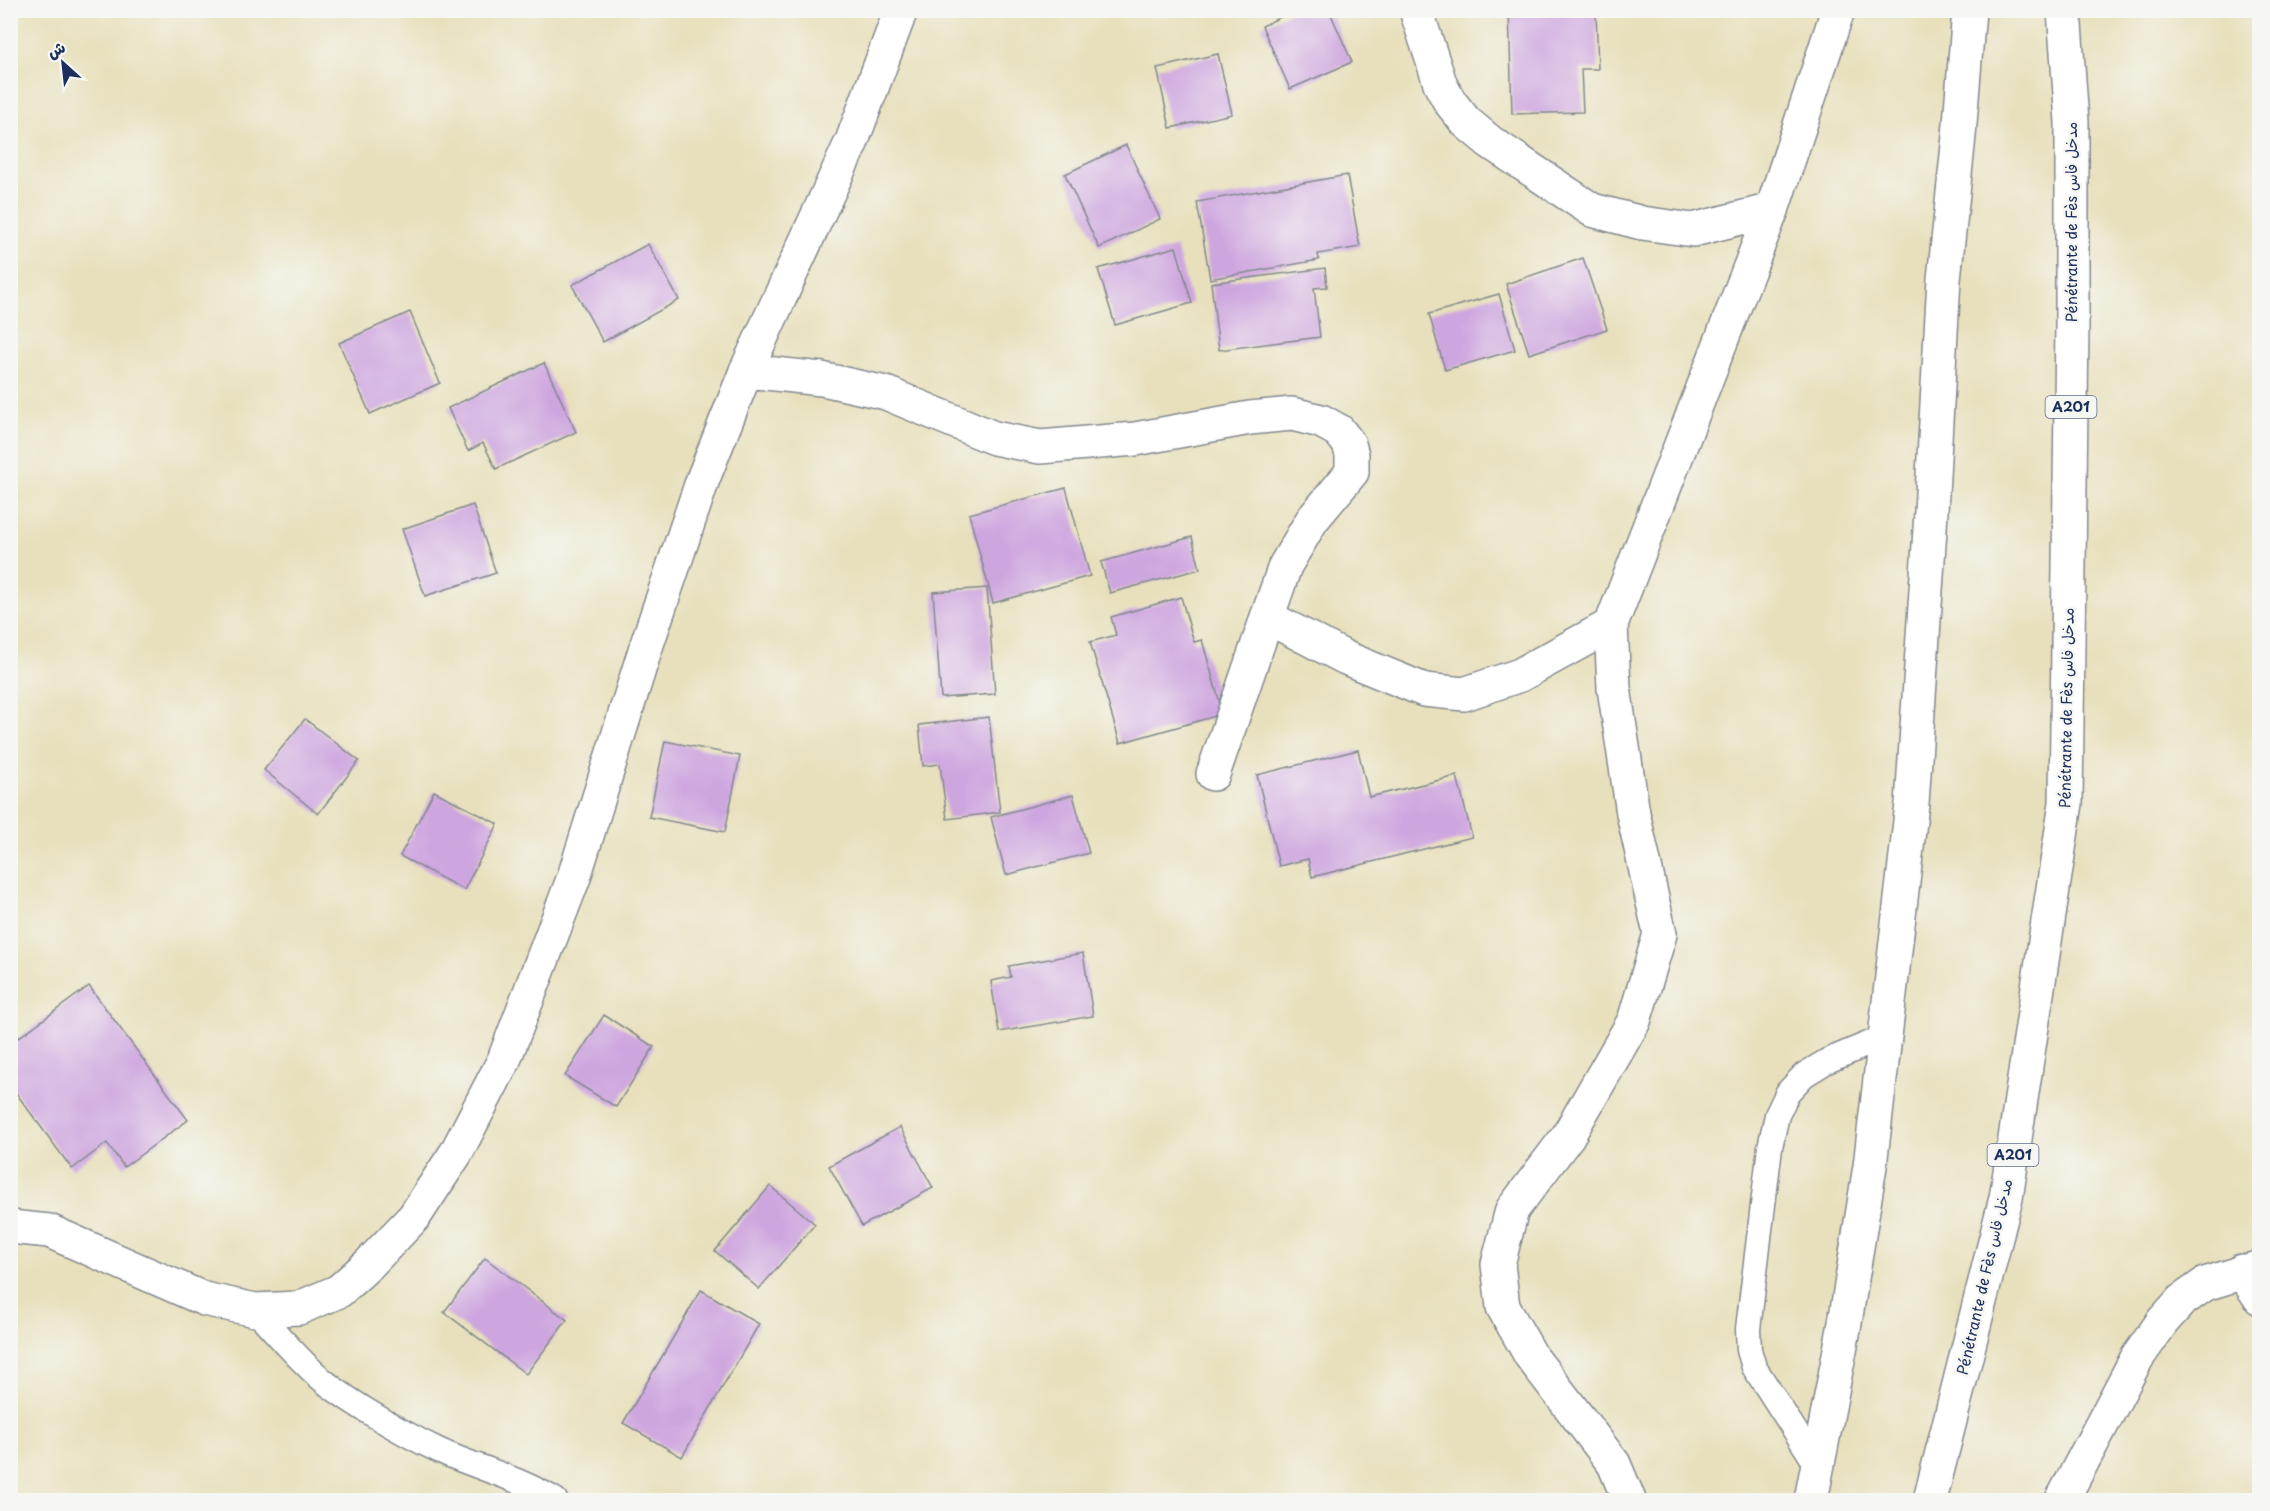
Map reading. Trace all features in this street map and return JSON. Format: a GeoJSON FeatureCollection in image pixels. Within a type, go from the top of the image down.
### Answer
{"type":"FeatureCollection","features":[{"type":"Feature","properties":{"kind":"main road"},"geometry":{"type":"LineString","coordinates":[[10,1227],[49,1232],[204,1299],[255,1310],[299,1308],[339,1291],[369,1264],[414,1216],[456,1153],[504,1060],[574,877],[646,647],[703,478],[746,371],[852,141],[901,10]]}},
{"type":"Feature","properties":{"kind":"main road"},"geometry":{"type":"LineString","coordinates":[[1416,10],[1441,86],[1466,122],[1498,148],[1592,210],[1642,223],[1693,230],[1772,210]]}},
{"type":"Feature","properties":{"kind":"main road"},"geometry":{"type":"LineString","coordinates":[[1629,1500],[1614,1464],[1531,1356],[1503,1307],[1498,1264],[1512,1210],[1568,1136],[1634,1021],[1660,934],[1633,813],[1614,688],[1611,625],[1772,210],[1838,10]]}},
{"type":"Feature","properties":{"kind":"main road"},"geometry":{"type":"LineString","coordinates":[[1811,1500],[1844,1329],[1870,1166],[1912,804],[1944,279],[1969,10]]}},
{"type":"Feature","properties":{"kind":"main road","name":"Pénétrante de Fès مدخل فاس"},"geometry":{"type":"LineString","coordinates":[[1930,1500],[2006,1198],[2066,803],[2072,122],[2064,10]]}},
{"type":"Feature","properties":{"kind":"main road"},"geometry":{"type":"LineString","coordinates":[[746,371],[822,379],[886,393],[994,438],[1041,447],[1135,439],[1260,417],[1292,414],[1321,421],[1340,431],[1349,444],[1352,455],[1352,472],[1306,529],[1285,566],[1213,774]]}},
{"type":"Feature","properties":{"kind":"main road"},"geometry":{"type":"LineString","coordinates":[[1267,617],[1346,658],[1424,690],[1464,694],[1520,675],[1611,625]]}},
{"type":"Feature","properties":{"kind":"main road"},"geometry":{"type":"LineString","coordinates":[[2062,1500],[2137,1358],[2163,1321],[2181,1301],[2205,1284],[2255,1280]]}},
{"type":"Feature","properties":{"kind":"lane"},"geometry":{"type":"LineString","coordinates":[[1819,1468],[1764,1385],[1754,1367],[1749,1350],[1748,1329],[1770,1147],[1777,1115],[1788,1092],[1804,1075],[1827,1061],[1885,1037]]}},
{"type":"Feature","properties":{"kind":"lane"},"geometry":{"type":"LineString","coordinates":[[255,1310],[325,1382],[351,1400],[438,1450],[532,1486],[555,1500]]}},
{"type":"Feature","properties":{"kind":"building"},"geometry":{"type":"Polygon","coordinates":[[[1295,10],[1329,10],[1352,62],[1290,89],[1262,26],[1295,10]]]}},
{"type":"Feature","properties":{"kind":"building"},"geometry":{"type":"Polygon","coordinates":[[[1509,10],[1596,10],[1598,69],[1581,69],[1583,112],[1512,114],[1509,10]]]}},
{"type":"Feature","properties":{"kind":"building"},"geometry":{"type":"Polygon","coordinates":[[[1218,54],[1232,114],[1170,128],[1157,68],[1218,54]]]}},
{"type":"Feature","properties":{"kind":"building"},"geometry":{"type":"Polygon","coordinates":[[[1126,145],[1160,219],[1099,248],[1065,174],[1126,145]]]}},
{"type":"Feature","properties":{"kind":"building"},"geometry":{"type":"Polygon","coordinates":[[[1347,175],[1360,247],[1318,254],[1319,260],[1210,279],[1197,202],[1347,175]]]}},
{"type":"Feature","properties":{"kind":"building"},"geometry":{"type":"Polygon","coordinates":[[[648,244],[679,300],[603,342],[572,285],[648,244]]]}},
{"type":"Feature","properties":{"kind":"building"},"geometry":{"type":"Polygon","coordinates":[[[1176,247],[1192,303],[1115,325],[1098,269],[1176,247]]]}},
{"type":"Feature","properties":{"kind":"building"},"geometry":{"type":"Polygon","coordinates":[[[1583,258],[1607,329],[1529,354],[1506,284],[1583,258]]]}},
{"type":"Feature","properties":{"kind":"building"},"geometry":{"type":"Polygon","coordinates":[[[1325,268],[1327,287],[1314,288],[1320,337],[1219,350],[1211,283],[1325,268]]]}},
{"type":"Feature","properties":{"kind":"building"},"geometry":{"type":"Polygon","coordinates":[[[1499,294],[1515,350],[1445,370],[1429,314],[1499,294]]]}},
{"type":"Feature","properties":{"kind":"building"},"geometry":{"type":"Polygon","coordinates":[[[410,312],[440,383],[370,414],[339,343],[410,312]]]}},
{"type":"Feature","properties":{"kind":"building"},"geometry":{"type":"Polygon","coordinates":[[[544,363],[576,432],[496,469],[483,443],[468,451],[448,408],[544,363]]]}},
{"type":"Feature","properties":{"kind":"building"},"geometry":{"type":"Polygon","coordinates":[[[1066,488],[1090,576],[993,603],[969,514],[1066,488]]]}},
{"type":"Feature","properties":{"kind":"building"},"geometry":{"type":"Polygon","coordinates":[[[473,505],[496,573],[425,596],[402,529],[473,505]]]}},
{"type":"Feature","properties":{"kind":"building"},"geometry":{"type":"Polygon","coordinates":[[[1192,537],[1200,569],[1110,593],[1101,562],[1192,537]]]}},
{"type":"Feature","properties":{"kind":"building"},"geometry":{"type":"Polygon","coordinates":[[[987,588],[995,694],[941,698],[933,592],[987,588]]]}},
{"type":"Feature","properties":{"kind":"building"},"geometry":{"type":"Polygon","coordinates":[[[1181,597],[1194,642],[1202,640],[1223,714],[1120,743],[1090,642],[1116,635],[1111,617],[1181,597]]]}},
{"type":"Feature","properties":{"kind":"building"},"geometry":{"type":"Polygon","coordinates":[[[989,717],[1000,812],[947,819],[940,764],[923,766],[919,725],[989,717]]]}},
{"type":"Feature","properties":{"kind":"building"},"geometry":{"type":"Polygon","coordinates":[[[305,719],[359,761],[318,814],[264,770],[305,719]]]}},
{"type":"Feature","properties":{"kind":"building"},"geometry":{"type":"Polygon","coordinates":[[[665,741],[740,756],[725,832],[649,817],[665,741]]]}},
{"type":"Feature","properties":{"kind":"building"},"geometry":{"type":"Polygon","coordinates":[[[1358,750],[1369,797],[1457,776],[1472,837],[1312,877],[1308,859],[1279,866],[1257,775],[1358,750]]]}},
{"type":"Feature","properties":{"kind":"building"},"geometry":{"type":"Polygon","coordinates":[[[434,791],[498,824],[464,890],[400,856],[434,791]]]}},
{"type":"Feature","properties":{"kind":"building"},"geometry":{"type":"Polygon","coordinates":[[[1073,795],[1089,853],[1006,875],[991,817],[1073,795]]]}},
{"type":"Feature","properties":{"kind":"building"},"geometry":{"type":"Polygon","coordinates":[[[1083,953],[1093,1016],[999,1032],[991,981],[1011,977],[1009,966],[1083,953]]]}},
{"type":"Feature","properties":{"kind":"building"},"geometry":{"type":"Polygon","coordinates":[[[89,986],[188,1120],[124,1167],[107,1143],[72,1169],[10,1085],[10,1044],[89,986]]]}},
{"type":"Feature","properties":{"kind":"building"},"geometry":{"type":"Polygon","coordinates":[[[604,1015],[654,1047],[616,1107],[565,1076],[604,1015]]]}},
{"type":"Feature","properties":{"kind":"building"},"geometry":{"type":"Polygon","coordinates":[[[900,1127],[933,1188],[862,1226],[829,1166],[900,1127]]]}},
{"type":"Feature","properties":{"kind":"building"},"geometry":{"type":"Polygon","coordinates":[[[770,1186],[815,1224],[759,1289],[715,1251],[770,1186]]]}},
{"type":"Feature","properties":{"kind":"building"},"geometry":{"type":"Polygon","coordinates":[[[485,1258],[567,1320],[526,1374],[444,1312],[485,1258]]]}},
{"type":"Feature","properties":{"kind":"building"},"geometry":{"type":"Polygon","coordinates":[[[701,1290],[759,1324],[682,1457],[623,1423],[701,1290]]]}}]}
